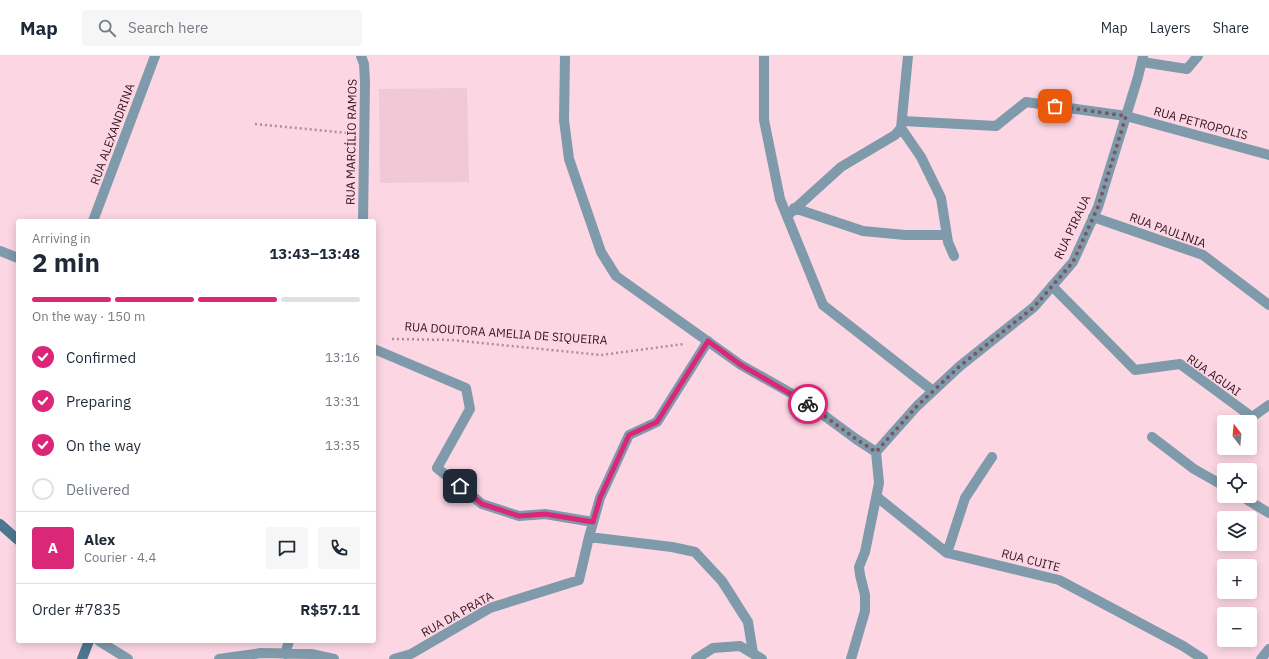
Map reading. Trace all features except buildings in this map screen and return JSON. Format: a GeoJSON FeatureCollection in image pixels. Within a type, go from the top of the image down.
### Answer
{"type":"FeatureCollection","features":[{"type":"Feature","properties":{"kind":"main road"},"geometry":{"type":"LineString","coordinates":[[0,524],[16,538]]}},
{"type":"Feature","properties":{"kind":"main road"},"geometry":{"type":"LineString","coordinates":[[82,659],[88,643]]}},
{"type":"Feature","properties":{"kind":"street","name":"RUA ALEXANDRINA"},"geometry":{"type":"LineString","coordinates":[[94,219],[155,56]]}},
{"type":"Feature","properties":{"kind":"street"},"geometry":{"type":"LineString","coordinates":[[566,56],[564,120],[569,159],[601,252],[616,276],[741,365],[803,400],[876,452],[879,483],[865,552],[860,567],[860,575],[865,595],[865,612],[851,659]]}},
{"type":"Feature","properties":{"kind":"street"},"geometry":{"type":"LineString","coordinates":[[764,56],[764,120],[780,198],[790,212],[823,305],[933,392]]}},
{"type":"Feature","properties":{"kind":"street"},"geometry":{"type":"LineString","coordinates":[[790,212],[841,167],[895,135],[902,124],[908,56]]}},
{"type":"Feature","properties":{"kind":"street"},"geometry":{"type":"LineString","coordinates":[[1143,59],[1187,69],[1198,56]]}},
{"type":"Feature","properties":{"kind":"street","name":"RUA MARCÍLIO RAMOS"},"geometry":{"type":"LineString","coordinates":[[363,219],[365,59]]}},
{"type":"Feature","properties":{"kind":"street","name":"RUA PIRAUA"},"geometry":{"type":"LineString","coordinates":[[876,452],[917,406],[960,366],[1034,307],[1073,262],[1098,207],[1143,59]]}},
{"type":"Feature","properties":{"kind":"street","name":"RUA PETROPOLIS"},"geometry":{"type":"LineString","coordinates":[[902,124],[996,126],[1026,102],[1126,116],[1269,155]]}},
{"type":"Feature","properties":{"kind":"street"},"geometry":{"type":"LineString","coordinates":[[902,124],[921,157],[941,198],[947,236],[954,256]]}},
{"type":"Feature","properties":{"kind":"street"},"geometry":{"type":"LineString","coordinates":[[790,212],[863,231],[904,235],[947,236]]}},
{"type":"Feature","properties":{"kind":"street","name":"RUA PAULINIA"},"geometry":{"type":"LineString","coordinates":[[1093,217],[1202,255],[1269,305]]}},
{"type":"Feature","properties":{"kind":"street"},"geometry":{"type":"LineString","coordinates":[[0,251],[16,257]]}},
{"type":"Feature","properties":{"kind":"street","name":"RUA AGUAI"},"geometry":{"type":"LineString","coordinates":[[1052,286],[1135,370],[1180,364],[1252,418],[1269,405]]}},
{"type":"Feature","properties":{"kind":"street"},"geometry":{"type":"LineString","coordinates":[[708,341],[657,422],[629,435],[600,498],[589,537],[672,547],[695,552],[722,581],[748,622],[753,653]]}},
{"type":"Feature","properties":{"kind":"street"},"geometry":{"type":"LineString","coordinates":[[376,350],[466,388],[470,409],[437,468],[482,504],[519,516],[545,514],[593,522]]}},
{"type":"Feature","properties":{"kind":"street"},"geometry":{"type":"LineString","coordinates":[[1152,437],[1194,469],[1217,482]]}},
{"type":"Feature","properties":{"kind":"street"},"geometry":{"type":"LineString","coordinates":[[947,553],[965,498],[992,457]]}},
{"type":"Feature","properties":{"kind":"street","name":"RUA CUITE"},"geometry":{"type":"LineString","coordinates":[[877,497],[947,553],[1059,580],[1183,646],[1203,659]]}},
{"type":"Feature","properties":{"kind":"street"},"geometry":{"type":"LineString","coordinates":[[1252,503],[1269,513]]}},
{"type":"Feature","properties":{"kind":"street","name":"RUA DA PRATA"},"geometry":{"type":"LineString","coordinates":[[394,659],[411,654],[490,608],[579,580],[589,537]]}},
{"type":"Feature","properties":{"kind":"street"},"geometry":{"type":"LineString","coordinates":[[105,643],[128,659]]}},
{"type":"Feature","properties":{"kind":"street"},"geometry":{"type":"LineString","coordinates":[[285,654],[288,643]]}},
{"type":"Feature","properties":{"kind":"street"},"geometry":{"type":"LineString","coordinates":[[696,659],[713,648],[740,646],[762,659]]}},
{"type":"Feature","properties":{"kind":"street"},"geometry":{"type":"LineString","coordinates":[[1261,659],[1269,649]]}},
{"type":"Feature","properties":{"kind":"street"},"geometry":{"type":"LineString","coordinates":[[219,659],[261,653],[312,654],[334,659]]}},
{"type":"Feature","properties":{"kind":"path"},"geometry":{"type":"LineString","coordinates":[[255,124],[364,134]]}},
{"type":"Feature","properties":{"kind":"path","name":"RUA DOUTORA AMELIA DE SIQUEIRA"},"geometry":{"type":"LineString","coordinates":[[390,338],[452,340],[601,354],[708,341]]}},
{"type":"Feature","properties":{"kind":"shaded area"},"geometry":{"type":"Polygon","coordinates":[[[467,88],[469,182],[380,183],[379,89],[467,88]]]}},
{"type":"Feature","properties":{"kind":"way so far"},"geometry":{"type":"LineString","coordinates":[[808,404],[876,452],[917,406],[960,366],[1034,307],[1073,262],[1098,207],[1126,116],[1055,106]]}},
{"type":"Feature","properties":{"kind":"route"},"geometry":{"type":"LineString","coordinates":[[460,486],[482,504],[519,516],[545,514],[593,522],[600,498],[629,435],[657,422],[708,341],[741,365],[808,404]]}}]}
